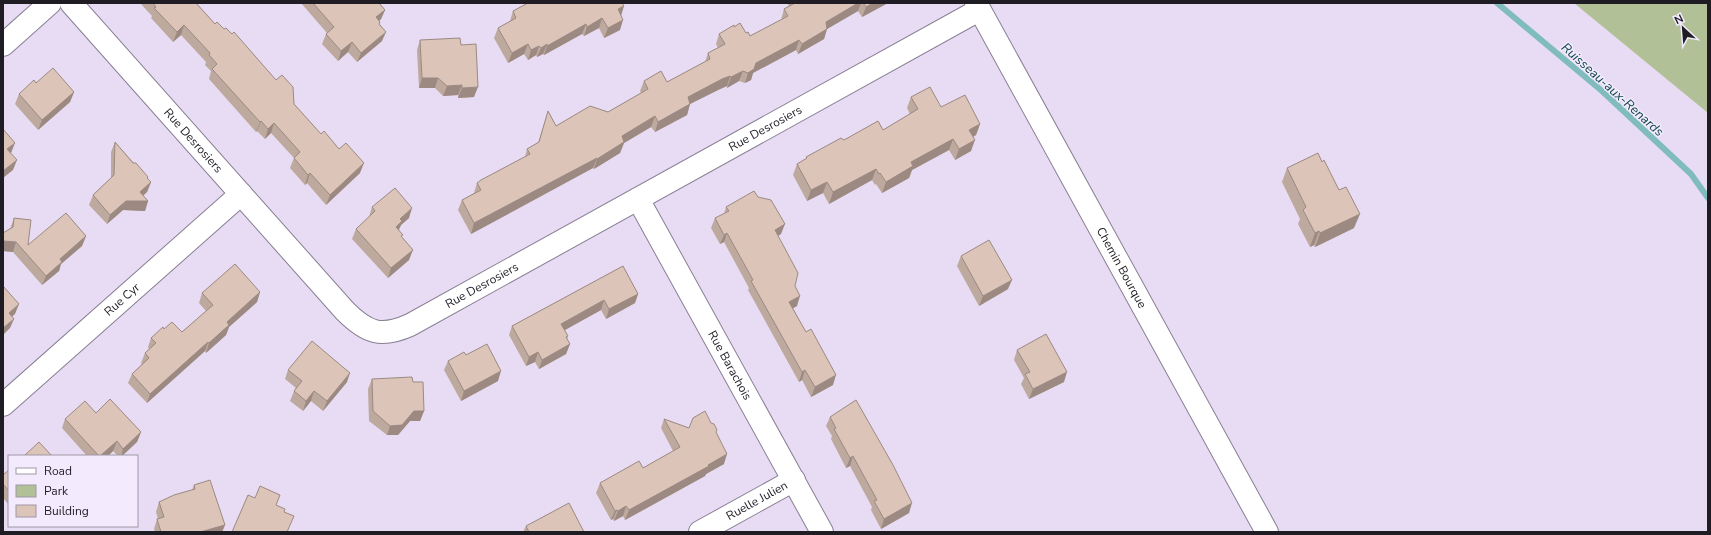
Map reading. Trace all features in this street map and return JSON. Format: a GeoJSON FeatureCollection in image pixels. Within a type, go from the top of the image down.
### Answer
{"type":"FeatureCollection","features":[{"type":"Feature","properties":{"kind":"street"},"geometry":{"type":"LineString","coordinates":[[3,45],[50,3]]}},
{"type":"Feature","properties":{"kind":"street","name":"Rue Desrosiers"},"geometry":{"type":"LineString","coordinates":[[70,3],[345,311],[363,327],[379,333],[392,331],[410,325],[638,199],[978,6]]}},
{"type":"Feature","properties":{"kind":"street","name":"Chemin Bourque"},"geometry":{"type":"LineString","coordinates":[[978,6],[1267,532]]}},
{"type":"Feature","properties":{"kind":"street","name":"Rue Cyr"},"geometry":{"type":"LineString","coordinates":[[3,405],[241,194]]}},
{"type":"Feature","properties":{"kind":"street","name":"Rue Barachois"},"geometry":{"type":"LineString","coordinates":[[638,199],[822,532]]}},
{"type":"Feature","properties":{"kind":"street","name":"Ruelle Julien"},"geometry":{"type":"LineString","coordinates":[[700,532],[794,480]]}},
{"type":"Feature","properties":{"kind":"green space"},"geometry":{"type":"Polygon","coordinates":[[[1574,3],[1708,3],[1708,113],[1574,3]]]}},
{"type":"Feature","properties":{"kind":"building"},"geometry":{"type":"Polygon","coordinates":[[[153,3],[196,3],[215,24],[217,22],[232,34],[234,32],[276,80],[282,75],[293,87],[294,104],[321,134],[324,131],[339,149],[346,143],[364,163],[330,195],[310,173],[308,175],[294,158],[300,152],[274,123],[268,129],[212,69],[217,64],[209,55],[210,53],[184,25],[177,32],[154,8],[156,7],[153,3]]]}},
{"type":"Feature","properties":{"kind":"building"},"geometry":{"type":"Polygon","coordinates":[[[313,3],[379,3],[385,10],[376,17],[380,22],[379,24],[386,32],[361,53],[352,42],[341,51],[326,34],[334,27],[313,3]]]}},
{"type":"Feature","properties":{"kind":"building"},"geometry":{"type":"Polygon","coordinates":[[[528,3],[622,3],[624,6],[618,9],[623,20],[608,28],[602,18],[587,27],[586,24],[547,46],[547,44],[541,48],[539,46],[531,50],[528,44],[512,53],[498,28],[516,18],[513,11],[528,3]]]}},
{"type":"Feature","properties":{"kind":"building"},"geometry":{"type":"Polygon","coordinates":[[[795,3],[858,3],[826,22],[827,29],[802,44],[799,40],[756,63],[754,69],[748,73],[743,71],[731,77],[722,79],[688,97],[690,104],[658,122],[655,116],[622,136],[624,142],[597,159],[474,223],[462,200],[481,190],[477,183],[481,180],[530,154],[527,149],[539,142],[548,111],[556,126],[590,106],[608,112],[648,89],[644,81],[661,71],[667,82],[710,59],[708,53],[725,44],[719,34],[734,25],[734,27],[740,23],[746,33],[748,32],[750,36],[788,16],[784,9],[795,3]]]}},
{"type":"Feature","properties":{"kind":"building"},"geometry":{"type":"Polygon","coordinates":[[[863,3],[873,3],[866,7],[863,3]]]}},
{"type":"Feature","properties":{"kind":"building"},"geometry":{"type":"Polygon","coordinates":[[[460,38],[461,45],[476,44],[478,87],[462,88],[462,85],[447,86],[438,78],[422,78],[420,40],[460,38]]]}},
{"type":"Feature","properties":{"kind":"building"},"geometry":{"type":"Polygon","coordinates":[[[53,68],[74,92],[42,120],[19,94],[34,80],[36,83],[53,68]]]}},
{"type":"Feature","properties":{"kind":"building"},"geometry":{"type":"Polygon","coordinates":[[[930,87],[941,107],[965,95],[980,124],[969,130],[975,140],[959,149],[953,139],[911,162],[913,166],[886,182],[876,169],[833,192],[827,182],[811,190],[797,164],[807,158],[806,157],[841,138],[844,140],[878,121],[883,130],[918,109],[911,97],[930,87]]]}},
{"type":"Feature","properties":{"kind":"building"},"geometry":{"type":"Polygon","coordinates":[[[3,129],[15,143],[7,149],[17,160],[3,171],[3,129]]]}},
{"type":"Feature","properties":{"kind":"building"},"geometry":{"type":"Polygon","coordinates":[[[115,142],[133,163],[136,163],[151,182],[140,192],[148,201],[126,201],[110,215],[93,195],[114,175],[115,142]]]}},
{"type":"Feature","properties":{"kind":"building"},"geometry":{"type":"Polygon","coordinates":[[[1318,153],[1322,162],[1324,160],[1339,190],[1346,187],[1360,214],[1320,233],[1319,231],[1315,233],[1303,210],[1306,207],[1287,168],[1318,153]]]}},
{"type":"Feature","properties":{"kind":"building"},"geometry":{"type":"Polygon","coordinates":[[[395,188],[412,208],[400,219],[402,221],[396,227],[403,235],[401,236],[413,250],[391,268],[356,229],[375,211],[372,207],[395,188]]]}},
{"type":"Feature","properties":{"kind":"building"},"geometry":{"type":"Polygon","coordinates":[[[754,191],[758,197],[771,200],[785,224],[775,230],[798,273],[795,286],[800,296],[789,302],[806,332],[811,329],[836,375],[815,387],[805,370],[802,372],[751,281],[753,280],[727,233],[724,235],[715,218],[729,211],[726,207],[754,191]]]}},
{"type":"Feature","properties":{"kind":"building"},"geometry":{"type":"Polygon","coordinates":[[[66,213],[86,236],[60,259],[62,262],[46,276],[16,242],[3,241],[3,233],[13,227],[14,218],[31,220],[28,245],[66,213]]]}},
{"type":"Feature","properties":{"kind":"building"},"geometry":{"type":"Polygon","coordinates":[[[989,240],[1012,280],[983,296],[961,256],[989,240]]]}},
{"type":"Feature","properties":{"kind":"building"},"geometry":{"type":"Polygon","coordinates":[[[235,264],[260,292],[227,322],[229,325],[150,394],[132,374],[149,358],[145,353],[156,343],[151,338],[163,327],[164,329],[172,322],[182,332],[213,305],[202,293],[235,264]]]}},
{"type":"Feature","properties":{"kind":"building"},"geometry":{"type":"Polygon","coordinates":[[[623,266],[638,294],[609,309],[604,300],[561,324],[568,336],[566,337],[570,344],[542,360],[538,352],[529,357],[512,326],[623,266]]]}},
{"type":"Feature","properties":{"kind":"building"},"geometry":{"type":"Polygon","coordinates":[[[3,286],[19,304],[9,313],[14,319],[3,328],[3,286]]]}},
{"type":"Feature","properties":{"kind":"building"},"geometry":{"type":"Polygon","coordinates":[[[1046,334],[1067,372],[1033,389],[1025,374],[1030,372],[1017,350],[1046,334]]]}},
{"type":"Feature","properties":{"kind":"building"},"geometry":{"type":"Polygon","coordinates":[[[312,341],[350,373],[327,401],[314,391],[306,401],[294,391],[302,381],[288,370],[312,341]]]}},
{"type":"Feature","properties":{"kind":"building"},"geometry":{"type":"Polygon","coordinates":[[[487,344],[501,371],[464,391],[448,361],[464,352],[466,355],[487,344]]]}},
{"type":"Feature","properties":{"kind":"building"},"geometry":{"type":"Polygon","coordinates":[[[412,377],[413,382],[423,382],[424,411],[414,411],[402,425],[390,426],[373,411],[372,379],[412,377]]]}},
{"type":"Feature","properties":{"kind":"building"},"geometry":{"type":"Polygon","coordinates":[[[110,399],[141,432],[123,449],[117,441],[101,455],[98,455],[65,419],[85,401],[96,413],[110,399]]]}},
{"type":"Feature","properties":{"kind":"building"},"geometry":{"type":"Polygon","coordinates":[[[856,400],[893,465],[912,503],[884,519],[874,501],[877,500],[853,456],[850,458],[834,429],[836,428],[830,417],[856,400]]]}},
{"type":"Feature","properties":{"kind":"building"},"geometry":{"type":"Polygon","coordinates":[[[705,411],[711,423],[714,424],[717,430],[716,432],[727,454],[708,465],[709,466],[629,510],[626,506],[618,511],[615,511],[600,483],[639,461],[643,468],[680,447],[664,419],[689,428],[693,418],[705,411]]]}},
{"type":"Feature","properties":{"kind":"building"},"geometry":{"type":"Polygon","coordinates":[[[39,442],[51,455],[25,455],[39,442]]]}},
{"type":"Feature","properties":{"kind":"building"},"geometry":{"type":"Polygon","coordinates":[[[8,471],[8,490],[3,484],[3,475],[8,471]]]}},
{"type":"Feature","properties":{"kind":"building"},"geometry":{"type":"Polygon","coordinates":[[[210,480],[225,525],[200,532],[161,532],[157,519],[164,517],[159,502],[174,495],[195,489],[194,485],[210,480]]]}},
{"type":"Feature","properties":{"kind":"building"},"geometry":{"type":"Polygon","coordinates":[[[260,486],[280,495],[276,505],[285,509],[284,512],[294,516],[287,532],[232,532],[248,495],[255,498],[260,486]]]}},
{"type":"Feature","properties":{"kind":"building"},"geometry":{"type":"Polygon","coordinates":[[[569,503],[584,532],[529,532],[526,526],[569,503]]]}},
{"type":"Feature","properties":{"kind":"waterway","name":"Ruisseau-aux-Renards"},"geometry":{"type":"LineString","coordinates":[[1497,3],[1602,91],[1691,174],[1708,198]]}}]}
